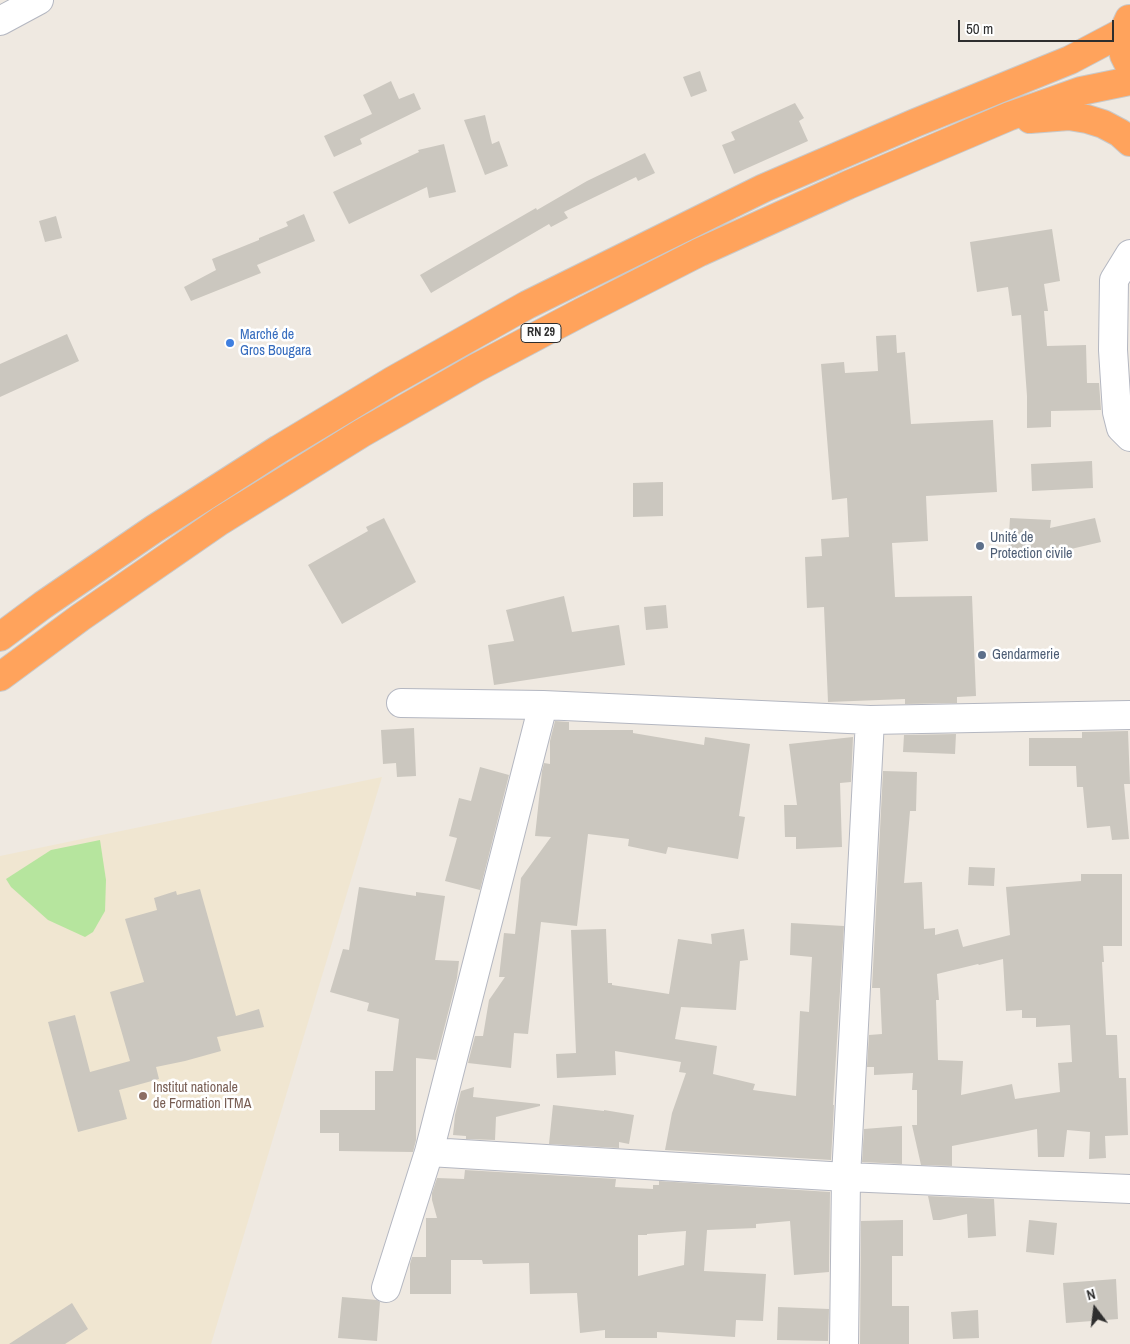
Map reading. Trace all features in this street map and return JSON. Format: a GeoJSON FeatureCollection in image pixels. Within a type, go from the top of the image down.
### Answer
{"type":"FeatureCollection","features":[{"type":"Feature","properties":{"kind":"highway"},"geometry":{"type":"LineString","coordinates":[[1126,25],[1122,43],[1124,55],[1130,67]]}},
{"type":"Feature","properties":{"kind":"highway","name":"RN 29"},"geometry":{"type":"LineString","coordinates":[[0,637],[43,605],[154,529],[279,449],[392,381],[527,305],[764,188],[915,123],[1070,60],[1126,25]]}},
{"type":"Feature","properties":{"kind":"highway","name":"RN 29"},"geometry":{"type":"LineString","coordinates":[[0,677],[81,617],[220,520],[362,433],[476,368],[574,316],[700,252],[848,185],[998,121],[1081,91],[1130,81]]}},
{"type":"Feature","properties":{"kind":"highway"},"geometry":{"type":"LineString","coordinates":[[998,121],[1069,116],[1103,124],[1120,133],[1130,142]]}},
{"type":"Feature","properties":{"kind":"street"},"geometry":{"type":"LineString","coordinates":[[0,21],[39,0]]}},
{"type":"Feature","properties":{"kind":"street"},"geometry":{"type":"LineString","coordinates":[[1130,254],[1114,280],[1113,350],[1117,412],[1122,428],[1130,438]]}},
{"type":"Feature","properties":{"kind":"street"},"geometry":{"type":"LineString","coordinates":[[401,703],[544,705],[870,720],[1130,715]]}},
{"type":"Feature","properties":{"kind":"street"},"geometry":{"type":"LineString","coordinates":[[386,1288],[429,1152],[544,705]]}},
{"type":"Feature","properties":{"kind":"street"},"geometry":{"type":"LineString","coordinates":[[844,1344],[846,1177],[870,720]]}},
{"type":"Feature","properties":{"kind":"street"},"geometry":{"type":"LineString","coordinates":[[429,1152],[846,1177],[1130,1189]]}},
{"type":"Feature","properties":{"kind":"shaded area","name":"Institut nationale de Formation ITMA"},"geometry":{"type":"Polygon","coordinates":[[[382,777],[211,1344],[0,1344],[0,856],[382,777]]]}},
{"type":"Feature","properties":{"kind":"green space"},"geometry":{"type":"Polygon","coordinates":[[[100,840],[106,880],[105,911],[93,932],[85,937],[48,920],[11,887],[6,879],[51,850],[100,840]]]}},
{"type":"Feature","properties":{"kind":"building"},"geometry":{"type":"Polygon","coordinates":[[[700,71],[707,91],[691,97],[683,77],[700,71]]]}},
{"type":"Feature","properties":{"kind":"building"},"geometry":{"type":"Polygon","coordinates":[[[391,81],[399,99],[414,93],[421,109],[360,139],[362,144],[334,157],[324,136],[372,114],[363,95],[391,81]]]}},
{"type":"Feature","properties":{"kind":"building"},"geometry":{"type":"Polygon","coordinates":[[[795,103],[804,118],[799,121],[808,141],[734,174],[722,145],[735,140],[731,132],[795,103]]]}},
{"type":"Feature","properties":{"kind":"building"},"geometry":{"type":"Polygon","coordinates":[[[485,115],[492,144],[499,141],[508,166],[485,175],[464,120],[485,115]]]}},
{"type":"Feature","properties":{"kind":"building"},"geometry":{"type":"Polygon","coordinates":[[[444,144],[456,192],[429,198],[427,187],[349,224],[333,192],[419,152],[418,150],[444,144]]]}},
{"type":"Feature","properties":{"kind":"building"},"geometry":{"type":"Polygon","coordinates":[[[645,153],[655,173],[638,181],[636,177],[564,212],[568,218],[551,227],[549,224],[431,293],[420,275],[536,208],[537,210],[587,181],[645,153]]]}},
{"type":"Feature","properties":{"kind":"building"},"geometry":{"type":"Polygon","coordinates":[[[304,214],[315,241],[257,265],[261,273],[191,301],[184,287],[216,270],[212,259],[288,226],[286,222],[304,214]]]}},
{"type":"Feature","properties":{"kind":"building"},"geometry":{"type":"Polygon","coordinates":[[[56,216],[62,238],[45,242],[39,221],[56,216]]]}},
{"type":"Feature","properties":{"kind":"building"},"geometry":{"type":"Polygon","coordinates":[[[1052,229],[1060,281],[1044,284],[1048,311],[1044,311],[1047,346],[1086,345],[1087,383],[1099,383],[1101,410],[1051,411],[1051,427],[1027,428],[1027,396],[1021,315],[1012,316],[1008,287],[977,292],[970,242],[1052,229]]]}},
{"type":"Feature","properties":{"kind":"building"},"geometry":{"type":"Polygon","coordinates":[[[67,334],[79,361],[0,397],[0,364],[67,334]]]}},
{"type":"Feature","properties":{"kind":"building"},"geometry":{"type":"Polygon","coordinates":[[[896,335],[897,353],[905,352],[911,424],[993,420],[997,492],[926,496],[928,541],[892,543],[895,597],[972,596],[976,696],[957,697],[957,703],[905,704],[905,699],[828,702],[824,607],[807,608],[805,557],[822,556],[821,539],[849,537],[847,498],[832,500],[821,364],[844,362],[845,373],[878,371],[876,336],[896,335]]]}},
{"type":"Feature","properties":{"kind":"building"},"geometry":{"type":"Polygon","coordinates":[[[1092,461],[1093,488],[1032,491],[1031,464],[1092,461]]]}},
{"type":"Feature","properties":{"kind":"building"},"geometry":{"type":"Polygon","coordinates":[[[663,482],[663,516],[633,517],[633,483],[663,482]]]}},
{"type":"Feature","properties":{"kind":"building"},"geometry":{"type":"Polygon","coordinates":[[[384,518],[416,582],[342,624],[308,565],[368,531],[366,527],[384,518]]]}},
{"type":"Feature","properties":{"kind":"building"},"geometry":{"type":"Polygon","coordinates":[[[1010,518],[1051,520],[1050,528],[1095,518],[1101,542],[1058,552],[1008,550],[1010,518]]]}},
{"type":"Feature","properties":{"kind":"building"},"geometry":{"type":"Polygon","coordinates":[[[564,596],[572,632],[619,625],[625,665],[494,685],[488,645],[514,641],[506,610],[564,596]]]}},
{"type":"Feature","properties":{"kind":"building"},"geometry":{"type":"Polygon","coordinates":[[[666,605],[668,628],[646,630],[644,607],[666,605]]]}},
{"type":"Feature","properties":{"kind":"building"},"geometry":{"type":"Polygon","coordinates":[[[555,721],[569,722],[569,730],[633,730],[633,733],[704,745],[705,737],[750,744],[739,816],[745,817],[738,859],[668,847],[666,854],[628,846],[629,839],[588,834],[577,926],[541,922],[528,1034],[514,1033],[511,1068],[468,1063],[475,1036],[483,1036],[489,1000],[505,977],[499,977],[504,933],[515,934],[521,878],[551,837],[535,836],[542,771],[544,763],[550,764],[550,741],[555,721]]]}},
{"type":"Feature","properties":{"kind":"building"},"geometry":{"type":"Polygon","coordinates":[[[414,728],[416,776],[397,777],[396,763],[383,764],[381,730],[414,728]]]}},
{"type":"Feature","properties":{"kind":"building"},"geometry":{"type":"Polygon","coordinates":[[[1128,731],[1130,784],[1124,784],[1129,839],[1112,840],[1110,826],[1087,828],[1083,787],[1077,787],[1076,766],[1029,766],[1029,738],[1082,738],[1082,732],[1128,731]]]}},
{"type":"Feature","properties":{"kind":"building"},"geometry":{"type":"Polygon","coordinates":[[[956,734],[955,754],[903,752],[904,735],[956,734]]]}},
{"type":"Feature","properties":{"kind":"building"},"geometry":{"type":"Polygon","coordinates":[[[853,737],[851,782],[840,783],[842,847],[796,849],[796,837],[785,837],[784,805],[797,805],[789,744],[853,737]]]}},
{"type":"Feature","properties":{"kind":"building"},"geometry":{"type":"Polygon","coordinates":[[[480,767],[509,775],[480,890],[445,881],[457,838],[449,836],[459,798],[471,801],[480,767]]]}},
{"type":"Feature","properties":{"kind":"building"},"geometry":{"type":"Polygon","coordinates":[[[883,771],[917,772],[916,811],[910,811],[904,883],[922,882],[924,929],[935,928],[935,935],[958,929],[963,947],[1010,935],[1006,887],[1081,881],[1081,874],[1122,874],[1122,946],[1103,946],[1104,962],[1102,962],[1106,1035],[1117,1035],[1119,1078],[1126,1078],[1128,1135],[1105,1136],[1106,1158],[1089,1159],[1090,1132],[1067,1130],[1064,1157],[1038,1157],[1037,1129],[952,1146],[952,1166],[921,1165],[912,1125],[917,1125],[917,1090],[912,1090],[913,1073],[874,1075],[874,1067],[867,1067],[869,1035],[882,1034],[880,988],[872,988],[883,771]],[[1003,959],[937,974],[939,1000],[936,1000],[938,1060],[963,1061],[961,1095],[1012,1084],[1015,1099],[1060,1092],[1058,1063],[1072,1062],[1070,1025],[1036,1027],[1036,1018],[1022,1018],[1022,1010],[1006,1011],[1003,959]]]}},
{"type":"Feature","properties":{"kind":"building"},"geometry":{"type":"Polygon","coordinates":[[[969,867],[995,868],[994,886],[968,885],[969,867]]]}},
{"type":"Feature","properties":{"kind":"building"},"geometry":{"type":"Polygon","coordinates":[[[359,887],[416,896],[416,892],[445,896],[435,960],[459,961],[457,978],[436,1060],[416,1058],[416,1140],[413,1152],[339,1151],[339,1133],[320,1133],[320,1110],[375,1110],[375,1071],[393,1071],[399,1019],[367,1011],[369,1003],[330,992],[343,949],[349,950],[359,887]]]}},
{"type":"Feature","properties":{"kind":"building"},"geometry":{"type":"Polygon","coordinates":[[[200,889],[236,1016],[259,1009],[264,1027],[217,1037],[221,1051],[156,1067],[159,1079],[119,1090],[127,1119],[78,1132],[48,1022],[75,1015],[90,1072],[130,1061],[110,992],[144,982],[125,919],[157,910],[154,898],[176,891],[177,895],[200,889]]]}},
{"type":"Feature","properties":{"kind":"building"},"geometry":{"type":"Polygon","coordinates":[[[791,923],[844,926],[831,1160],[665,1150],[672,1113],[686,1073],[679,1072],[681,1062],[615,1051],[616,1075],[557,1078],[556,1054],[576,1053],[571,930],[606,929],[608,983],[669,994],[678,939],[712,944],[711,934],[744,929],[748,960],[740,961],[736,1010],[681,1007],[675,1039],[717,1046],[713,1074],[755,1084],[753,1090],[796,1096],[800,1011],[809,1012],[812,957],[790,955],[791,923]]]}},
{"type":"Feature","properties":{"kind":"building"},"geometry":{"type":"Polygon","coordinates":[[[474,1087],[473,1097],[540,1104],[540,1106],[496,1117],[495,1140],[466,1139],[466,1136],[453,1135],[455,1115],[461,1091],[474,1087]]]}},
{"type":"Feature","properties":{"kind":"building"},"geometry":{"type":"Polygon","coordinates":[[[553,1105],[634,1115],[629,1144],[619,1142],[619,1148],[549,1144],[553,1105]]]}},
{"type":"Feature","properties":{"kind":"building"},"geometry":{"type":"Polygon","coordinates":[[[902,1126],[902,1164],[862,1162],[864,1129],[902,1126]]]}},
{"type":"Feature","properties":{"kind":"building"},"geometry":{"type":"Polygon","coordinates":[[[465,1170],[616,1179],[615,1187],[653,1189],[653,1185],[659,1185],[659,1181],[830,1192],[829,1272],[794,1275],[790,1221],[756,1224],[756,1228],[707,1230],[704,1271],[766,1274],[763,1321],[736,1320],[735,1337],[657,1332],[657,1338],[605,1338],[605,1330],[580,1333],[577,1293],[530,1294],[529,1263],[483,1264],[482,1260],[451,1260],[451,1294],[410,1294],[410,1264],[412,1257],[426,1257],[426,1218],[437,1218],[432,1193],[437,1178],[464,1179],[465,1170]],[[686,1231],[638,1235],[638,1276],[684,1265],[686,1231]]]}},
{"type":"Feature","properties":{"kind":"building"},"geometry":{"type":"Polygon","coordinates":[[[928,1196],[994,1199],[996,1236],[968,1238],[967,1214],[933,1220],[928,1196]]]}},
{"type":"Feature","properties":{"kind":"building"},"geometry":{"type":"Polygon","coordinates":[[[903,1220],[903,1256],[892,1256],[892,1306],[909,1306],[909,1344],[860,1344],[861,1221],[903,1220]]]}},
{"type":"Feature","properties":{"kind":"building"},"geometry":{"type":"Polygon","coordinates":[[[1029,1220],[1057,1223],[1054,1255],[1026,1252],[1029,1220]]]}},
{"type":"Feature","properties":{"kind":"building"},"geometry":{"type":"Polygon","coordinates":[[[1116,1279],[1118,1319],[1066,1323],[1063,1283],[1116,1279]]]}},
{"type":"Feature","properties":{"kind":"building"},"geometry":{"type":"Polygon","coordinates":[[[342,1297],[377,1300],[380,1302],[377,1341],[338,1338],[342,1297]]]}},
{"type":"Feature","properties":{"kind":"building"},"geometry":{"type":"Polygon","coordinates":[[[72,1303],[88,1329],[65,1344],[9,1344],[72,1303]]]}},
{"type":"Feature","properties":{"kind":"building"},"geometry":{"type":"Polygon","coordinates":[[[778,1307],[829,1309],[828,1341],[777,1340],[778,1307]]]}},
{"type":"Feature","properties":{"kind":"building"},"geometry":{"type":"Polygon","coordinates":[[[978,1310],[979,1338],[953,1339],[951,1312],[978,1310]]]}},
{"type":"Feature","properties":{"kind":"place","name":"Marché de Gros Bougara"},"geometry":{"type":"Point","coordinates":[230,343]}},
{"type":"Feature","properties":{"kind":"place","name":"Unité de Protection civile"},"geometry":{"type":"Point","coordinates":[980,546]}},
{"type":"Feature","properties":{"kind":"place","name":"Gendarmerie"},"geometry":{"type":"Point","coordinates":[982,655]}},
{"type":"Feature","properties":{"kind":"place","name":"Institut nationale de Formation ITMA"},"geometry":{"type":"Point","coordinates":[143,1096]}}]}
